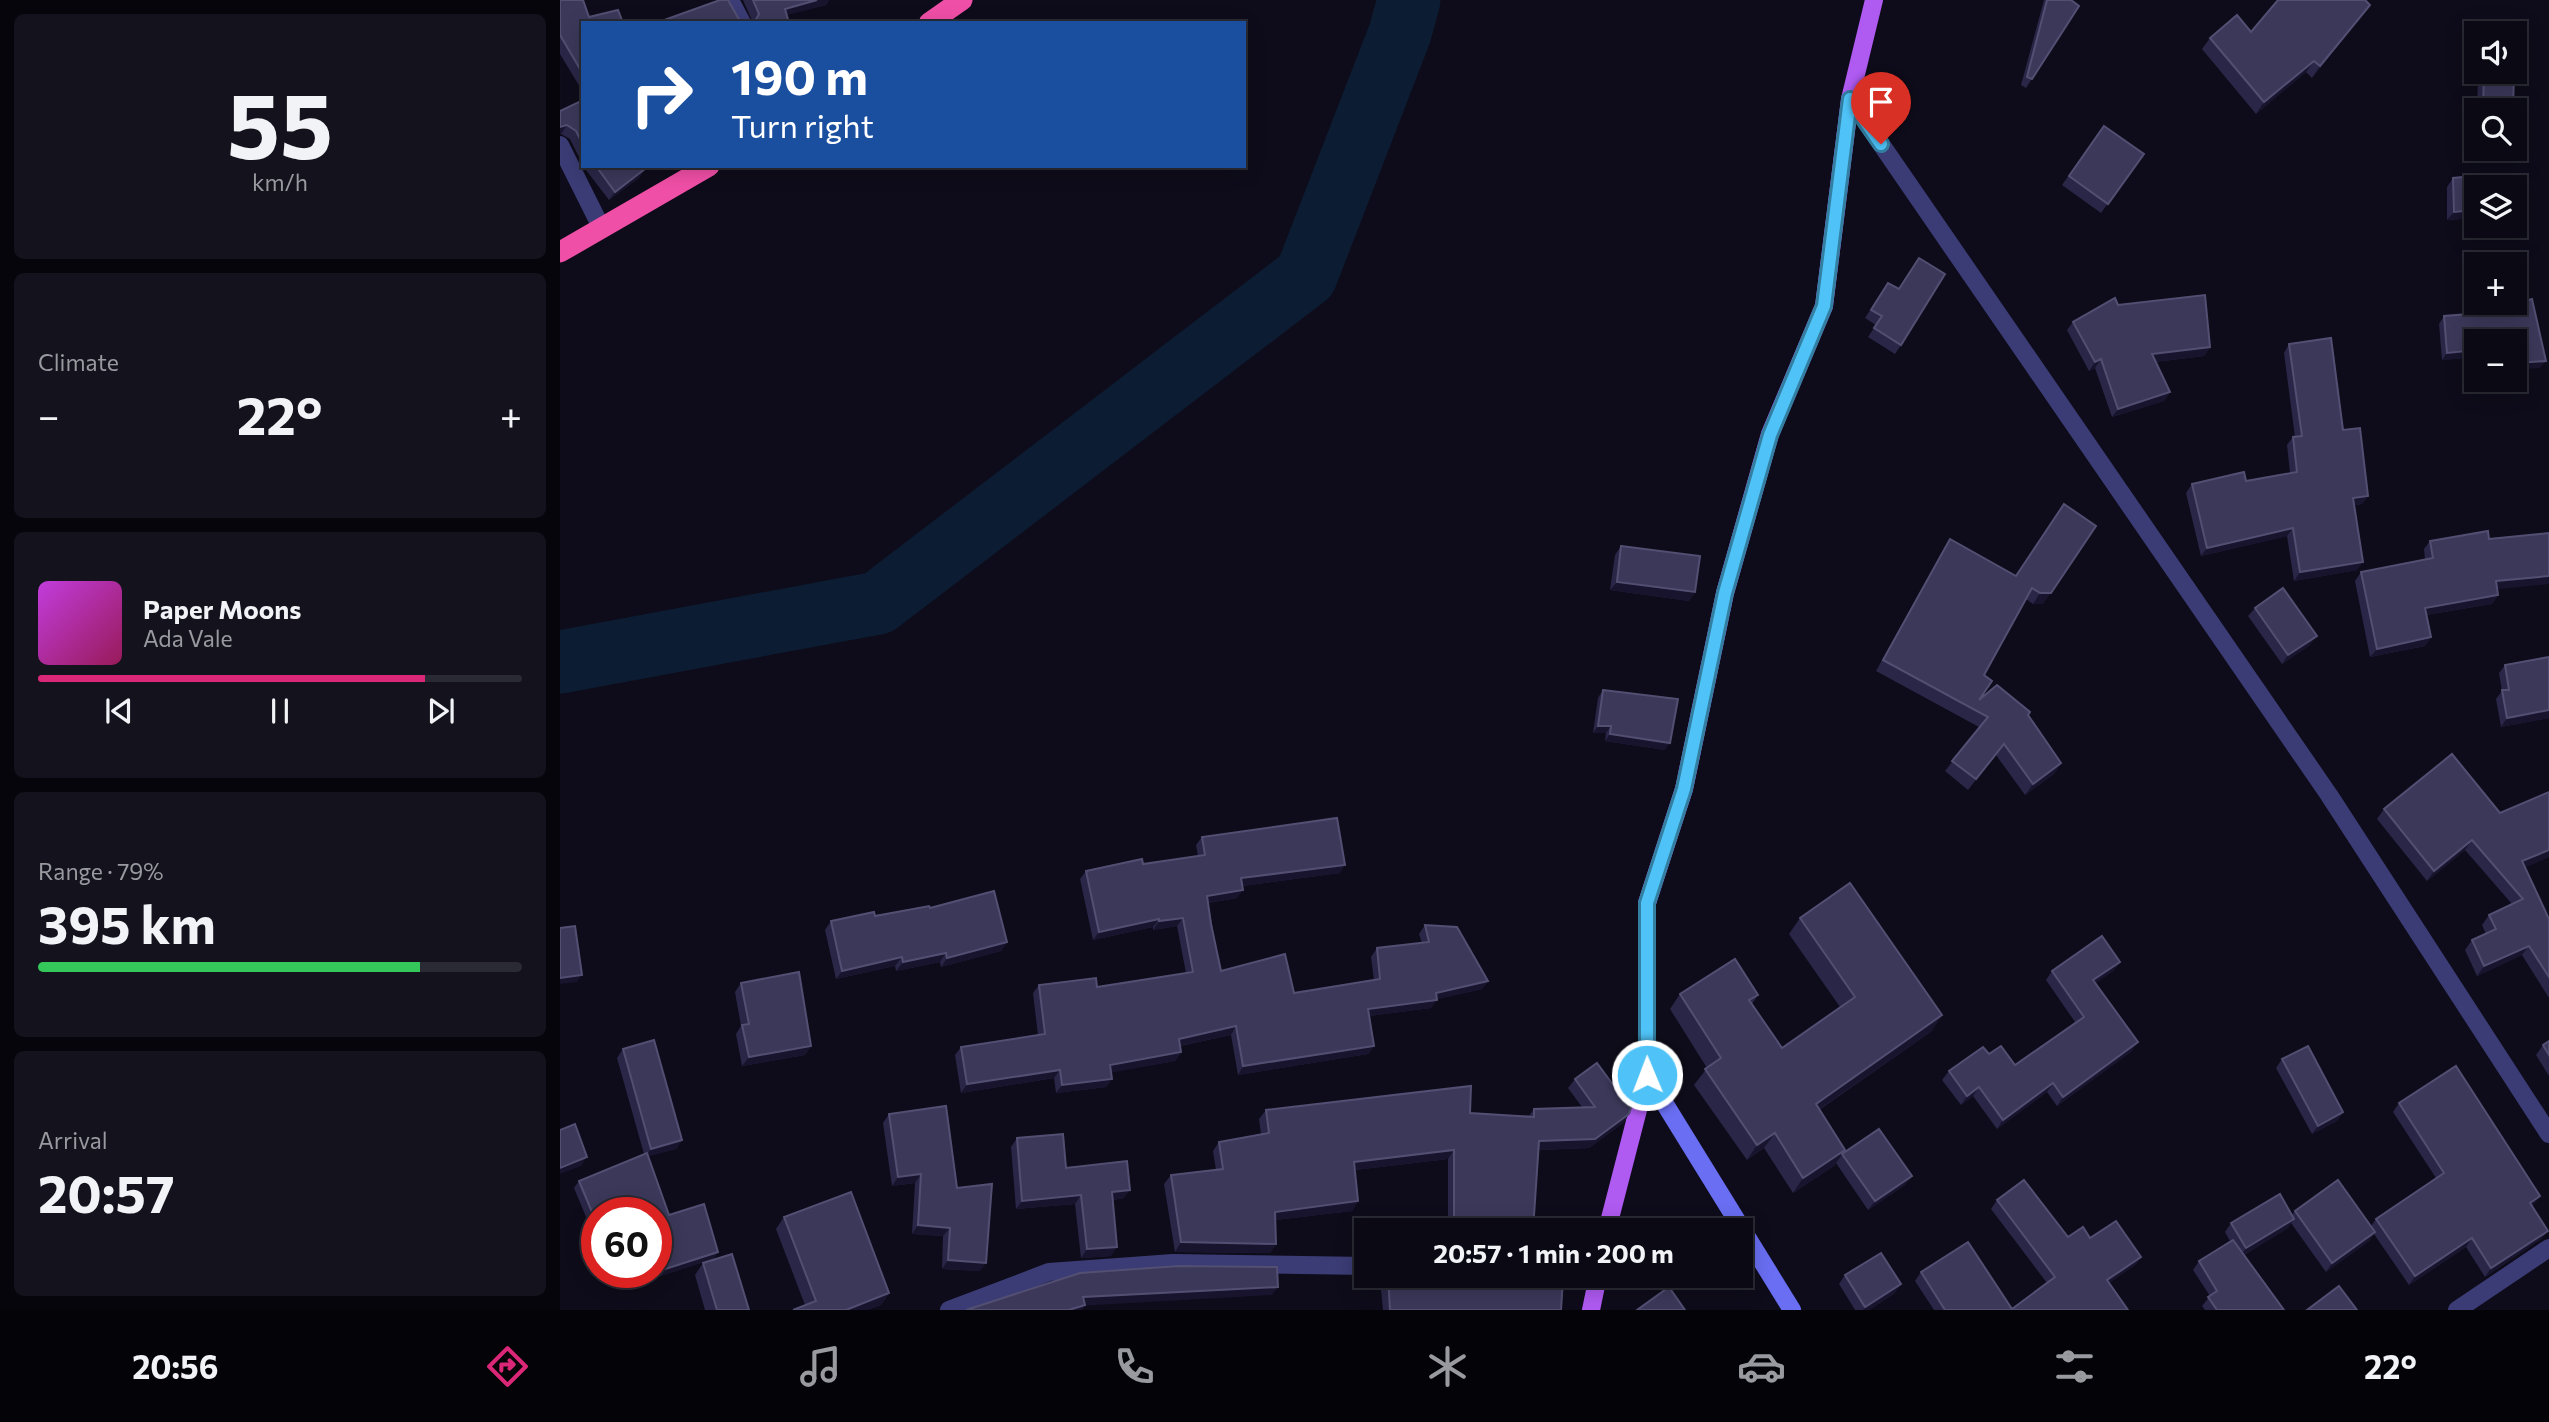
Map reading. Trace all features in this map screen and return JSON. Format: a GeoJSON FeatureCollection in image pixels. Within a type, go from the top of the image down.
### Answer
{"type":"FeatureCollection","features":[{"type":"Feature","properties":{"kind":"highway"},"geometry":{"type":"LineString","coordinates":[[932,21],[962,0]]}},
{"type":"Feature","properties":{"kind":"highway"},"geometry":{"type":"LineString","coordinates":[[560,252],[706,168]]}},
{"type":"Feature","properties":{"kind":"main road"},"geometry":{"type":"LineString","coordinates":[[1609,1218],[1647,1075],[1647,903],[1684,789],[1725,593],[1770,435],[1824,306],[1850,99],[1874,0]]}},
{"type":"Feature","properties":{"kind":"main road"},"geometry":{"type":"LineString","coordinates":[[1591,1310],[1596,1288]]}},
{"type":"Feature","properties":{"kind":"street"},"geometry":{"type":"LineString","coordinates":[[730,0],[741,21]]}},
{"type":"Feature","properties":{"kind":"street"},"geometry":{"type":"LineString","coordinates":[[1850,99],[2329,795],[2549,1134]]}},
{"type":"Feature","properties":{"kind":"street"},"geometry":{"type":"LineString","coordinates":[[560,145],[602,229]]}},
{"type":"Feature","properties":{"kind":"street"},"geometry":{"type":"LineString","coordinates":[[1647,1075],[1791,1310]]}},
{"type":"Feature","properties":{"kind":"street"},"geometry":{"type":"LineString","coordinates":[[2457,1310],[2549,1248]]}},
{"type":"Feature","properties":{"kind":"street"},"geometry":{"type":"LineString","coordinates":[[949,1310],[1049,1272],[1174,1263],[1354,1266]]}},
{"type":"Feature","properties":{"kind":"building"},"geometry":{"type":"Polygon","coordinates":[[[560,0],[583,0],[589,17],[618,10],[622,21],[581,21],[581,71],[560,35],[560,0]]]}},
{"type":"Feature","properties":{"kind":"building"},"geometry":{"type":"Polygon","coordinates":[[[720,0],[728,0],[740,21],[662,21],[720,0]]]}},
{"type":"Feature","properties":{"kind":"building"},"geometry":{"type":"Polygon","coordinates":[[[753,0],[817,0],[785,9],[788,21],[755,21],[759,14],[753,0]]]}},
{"type":"Feature","properties":{"kind":"building"},"geometry":{"type":"Polygon","coordinates":[[[2047,0],[2071,0],[2079,6],[2032,79],[2027,77],[2047,0]]]}},
{"type":"Feature","properties":{"kind":"building"},"geometry":{"type":"Polygon","coordinates":[[[2278,0],[2365,0],[2370,5],[2320,66],[2314,61],[2264,102],[2210,38],[2237,15],[2251,32],[2278,0]]]}},
{"type":"Feature","properties":{"kind":"building"},"geometry":{"type":"Polygon","coordinates":[[[2484,84],[2514,84],[2513,98],[2483,98],[2484,84]]]}},
{"type":"Feature","properties":{"kind":"building"},"geometry":{"type":"Polygon","coordinates":[[[581,101],[581,141],[576,131],[567,125],[560,127],[560,111],[581,101]]]}},
{"type":"Feature","properties":{"kind":"building"},"geometry":{"type":"Polygon","coordinates":[[[2104,126],[2144,154],[2108,204],[2069,176],[2104,126]]]}},
{"type":"Feature","properties":{"kind":"building"},"geometry":{"type":"Polygon","coordinates":[[[597,168],[645,168],[645,169],[615,192],[597,168]]]}},
{"type":"Feature","properties":{"kind":"building"},"geometry":{"type":"Polygon","coordinates":[[[2464,177],[2464,211],[2454,212],[2453,178],[2464,177]]]}},
{"type":"Feature","properties":{"kind":"building"},"geometry":{"type":"Polygon","coordinates":[[[1919,258],[1945,274],[1901,345],[1874,328],[1882,316],[1871,310],[1888,283],[1899,289],[1919,258]]]}},
{"type":"Feature","properties":{"kind":"building"},"geometry":{"type":"Polygon","coordinates":[[[2205,295],[2210,347],[2152,354],[2170,392],[2118,409],[2101,359],[2095,362],[2073,322],[2115,298],[2118,305],[2205,295]]]}},
{"type":"Feature","properties":{"kind":"building"},"geometry":{"type":"Polygon","coordinates":[[[2532,299],[2546,361],[2527,362],[2527,329],[2464,329],[2464,351],[2447,353],[2444,316],[2527,315],[2527,300],[2532,299]]]}},
{"type":"Feature","properties":{"kind":"building"},"geometry":{"type":"Polygon","coordinates":[[[2331,338],[2343,430],[2360,428],[2368,496],[2353,498],[2363,562],[2300,572],[2293,528],[2207,548],[2192,484],[2244,472],[2246,481],[2297,472],[2293,437],[2302,436],[2289,344],[2331,338]]]}},
{"type":"Feature","properties":{"kind":"building"},"geometry":{"type":"Polygon","coordinates":[[[2064,504],[2096,526],[2051,593],[2040,593],[2032,588],[1984,675],[1992,681],[1979,700],[1997,685],[2030,712],[2028,715],[2061,763],[2033,784],[2004,744],[1976,779],[1952,761],[1988,717],[1883,660],[1950,539],[2016,576],[2064,504]]]}},
{"type":"Feature","properties":{"kind":"building"},"geometry":{"type":"Polygon","coordinates":[[[2488,531],[2489,539],[2549,533],[2549,576],[2496,581],[2498,595],[2425,608],[2431,637],[2377,649],[2361,572],[2433,558],[2430,541],[2488,531]]]}},
{"type":"Feature","properties":{"kind":"building"},"geometry":{"type":"Polygon","coordinates":[[[1621,546],[1700,556],[1695,592],[1617,582],[1621,546]]]}},
{"type":"Feature","properties":{"kind":"building"},"geometry":{"type":"Polygon","coordinates":[[[2283,588],[2317,636],[2288,655],[2255,608],[2283,588]]]}},
{"type":"Feature","properties":{"kind":"building"},"geometry":{"type":"Polygon","coordinates":[[[2549,657],[2549,710],[2507,718],[2502,690],[2509,690],[2505,665],[2549,657]]]}},
{"type":"Feature","properties":{"kind":"building"},"geometry":{"type":"Polygon","coordinates":[[[1603,690],[1678,699],[1670,743],[1610,734],[1611,726],[1598,726],[1603,690]]]}},
{"type":"Feature","properties":{"kind":"building"},"geometry":{"type":"Polygon","coordinates":[[[2452,754],[2500,813],[2549,792],[2549,850],[2522,861],[2549,919],[2549,977],[2529,946],[2484,966],[2472,940],[2496,929],[2489,915],[2523,899],[2472,840],[2434,871],[2384,809],[2452,754]]]}},
{"type":"Feature","properties":{"kind":"building"},"geometry":{"type":"Polygon","coordinates":[[[1337,818],[1345,865],[1241,878],[1243,890],[1207,896],[1221,971],[1285,954],[1294,993],[1380,979],[1377,948],[1429,942],[1425,925],[1457,927],[1488,981],[1436,993],[1437,1000],[1368,1009],[1374,1046],[1243,1066],[1236,1026],[1179,1039],[1181,1052],[1110,1065],[1112,1079],[1062,1085],[1060,1070],[967,1084],[961,1047],[1045,1034],[1039,985],[1096,978],[1097,987],[1193,972],[1183,918],[1159,919],[1099,932],[1086,871],[1142,859],[1143,864],[1205,855],[1202,837],[1337,818]]]}},
{"type":"Feature","properties":{"kind":"building"},"geometry":{"type":"Polygon","coordinates":[[[1850,883],[1942,1015],[1816,1104],[1845,1150],[1803,1178],[1775,1133],[1757,1145],[1705,1069],[1721,1058],[1680,994],[1735,959],[1758,995],[1749,1000],[1782,1048],[1855,997],[1800,918],[1850,883]]]}},
{"type":"Feature","properties":{"kind":"building"},"geometry":{"type":"Polygon","coordinates":[[[994,891],[1007,942],[947,958],[946,953],[903,962],[902,957],[842,971],[831,921],[874,912],[875,916],[929,906],[930,908],[994,891]]]}},
{"type":"Feature","properties":{"kind":"building"},"geometry":{"type":"Polygon","coordinates":[[[575,926],[582,975],[560,978],[560,928],[575,926]]]}},
{"type":"Feature","properties":{"kind":"building"},"geometry":{"type":"Polygon","coordinates":[[[2102,936],[2120,962],[2093,980],[2138,1042],[2063,1097],[2053,1083],[2003,1120],[1979,1087],[1967,1096],[1949,1071],[1983,1047],[1989,1054],[2001,1046],[2015,1065],[2084,1017],[2052,971],[2102,936]]]}},
{"type":"Feature","properties":{"kind":"building"},"geometry":{"type":"Polygon","coordinates":[[[799,972],[811,1046],[749,1057],[742,1025],[749,1024],[741,983],[799,972]]]}},
{"type":"Feature","properties":{"kind":"building"},"geometry":{"type":"Polygon","coordinates":[[[654,1040],[682,1140],[651,1149],[623,1049],[654,1040]]]}},
{"type":"Feature","properties":{"kind":"building"},"geometry":{"type":"Polygon","coordinates":[[[2549,1041],[2549,1055],[2543,1045],[2549,1041]]]}},
{"type":"Feature","properties":{"kind":"building"},"geometry":{"type":"Polygon","coordinates":[[[2308,1046],[2343,1112],[2318,1126],[2282,1059],[2308,1046]]]}},
{"type":"Feature","properties":{"kind":"building"},"geometry":{"type":"Polygon","coordinates":[[[1597,1063],[1628,1105],[1632,1105],[1629,1114],[1595,1139],[1539,1141],[1534,1218],[1454,1218],[1454,1150],[1354,1162],[1358,1201],[1275,1212],[1276,1244],[1181,1242],[1171,1175],[1223,1169],[1219,1142],[1269,1133],[1266,1110],[1471,1086],[1470,1113],[1534,1117],[1534,1109],[1595,1107],[1575,1079],[1597,1063]]]}},
{"type":"Feature","properties":{"kind":"building"},"geometry":{"type":"Polygon","coordinates":[[[2456,1066],[2540,1196],[2530,1203],[2548,1231],[2491,1268],[2472,1238],[2415,1276],[2376,1219],[2444,1173],[2399,1103],[2456,1066]]]}},
{"type":"Feature","properties":{"kind":"building"},"geometry":{"type":"Polygon","coordinates":[[[946,1106],[957,1188],[992,1184],[986,1263],[948,1260],[950,1228],[918,1225],[921,1174],[898,1177],[889,1114],[946,1106]]]}},
{"type":"Feature","properties":{"kind":"building"},"geometry":{"type":"Polygon","coordinates":[[[575,1124],[587,1157],[560,1168],[560,1130],[575,1124]]]}},
{"type":"Feature","properties":{"kind":"building"},"geometry":{"type":"Polygon","coordinates":[[[1879,1129],[1912,1176],[1875,1201],[1842,1154],[1879,1129]]]}},
{"type":"Feature","properties":{"kind":"building"},"geometry":{"type":"Polygon","coordinates":[[[1063,1134],[1066,1168],[1127,1161],[1130,1190],[1112,1192],[1117,1247],[1087,1249],[1081,1195],[1022,1201],[1017,1138],[1063,1134]]]}},
{"type":"Feature","properties":{"kind":"building"},"geometry":{"type":"Polygon","coordinates":[[[647,1153],[663,1197],[586,1197],[579,1181],[647,1153]]]}},
{"type":"Feature","properties":{"kind":"building"},"geometry":{"type":"Polygon","coordinates":[[[2024,1180],[2068,1237],[2083,1227],[2090,1238],[2116,1221],[2141,1257],[2107,1280],[2128,1310],[1945,1310],[1921,1272],[1968,1242],[2012,1309],[2055,1277],[1997,1200],[2024,1180]]]}},
{"type":"Feature","properties":{"kind":"building"},"geometry":{"type":"Polygon","coordinates":[[[2338,1180],[2375,1232],[2332,1263],[2295,1211],[2338,1180]]]}},
{"type":"Feature","properties":{"kind":"building"},"geometry":{"type":"Polygon","coordinates":[[[851,1192],[889,1293],[846,1310],[793,1310],[816,1301],[784,1217],[851,1192]]]}},
{"type":"Feature","properties":{"kind":"building"},"geometry":{"type":"Polygon","coordinates":[[[2280,1194],[2294,1219],[2246,1248],[2231,1223],[2280,1194]]]}},
{"type":"Feature","properties":{"kind":"building"},"geometry":{"type":"Polygon","coordinates":[[[704,1204],[718,1252],[672,1267],[672,1214],[704,1204]]]}},
{"type":"Feature","properties":{"kind":"building"},"geometry":{"type":"Polygon","coordinates":[[[2233,1240],[2284,1310],[2217,1310],[2208,1297],[2217,1291],[2199,1261],[2233,1240]]]}},
{"type":"Feature","properties":{"kind":"building"},"geometry":{"type":"Polygon","coordinates":[[[1881,1253],[1901,1284],[1865,1307],[1845,1275],[1881,1253]]]}},
{"type":"Feature","properties":{"kind":"building"},"geometry":{"type":"Polygon","coordinates":[[[732,1254],[749,1310],[717,1310],[703,1263],[732,1254]]]}},
{"type":"Feature","properties":{"kind":"building"},"geometry":{"type":"Polygon","coordinates":[[[1179,1266],[1277,1267],[1278,1287],[1083,1297],[1085,1305],[1069,1310],[966,1310],[1080,1273],[1179,1266]]]}},
{"type":"Feature","properties":{"kind":"building"},"geometry":{"type":"Polygon","coordinates":[[[2339,1286],[2357,1310],[2307,1310],[2339,1286]]]}},
{"type":"Feature","properties":{"kind":"building"},"geometry":{"type":"Polygon","coordinates":[[[1389,1288],[1562,1288],[1561,1310],[1390,1310],[1389,1288]]]}},
{"type":"Feature","properties":{"kind":"building"},"geometry":{"type":"Polygon","coordinates":[[[1670,1288],[1685,1310],[1637,1310],[1670,1288]]]}},
{"type":"Feature","properties":{"kind":"waterway"},"geometry":{"type":"LineString","coordinates":[[560,662],[878,603],[1306,276],[1400,33],[1409,0]]}},
{"type":"Feature","properties":{"kind":"route"},"geometry":{"type":"LineString","coordinates":[[1647,1075],[1647,903],[1684,789],[1725,593],[1770,435],[1824,306],[1850,99],[1881,144]]}}]}
